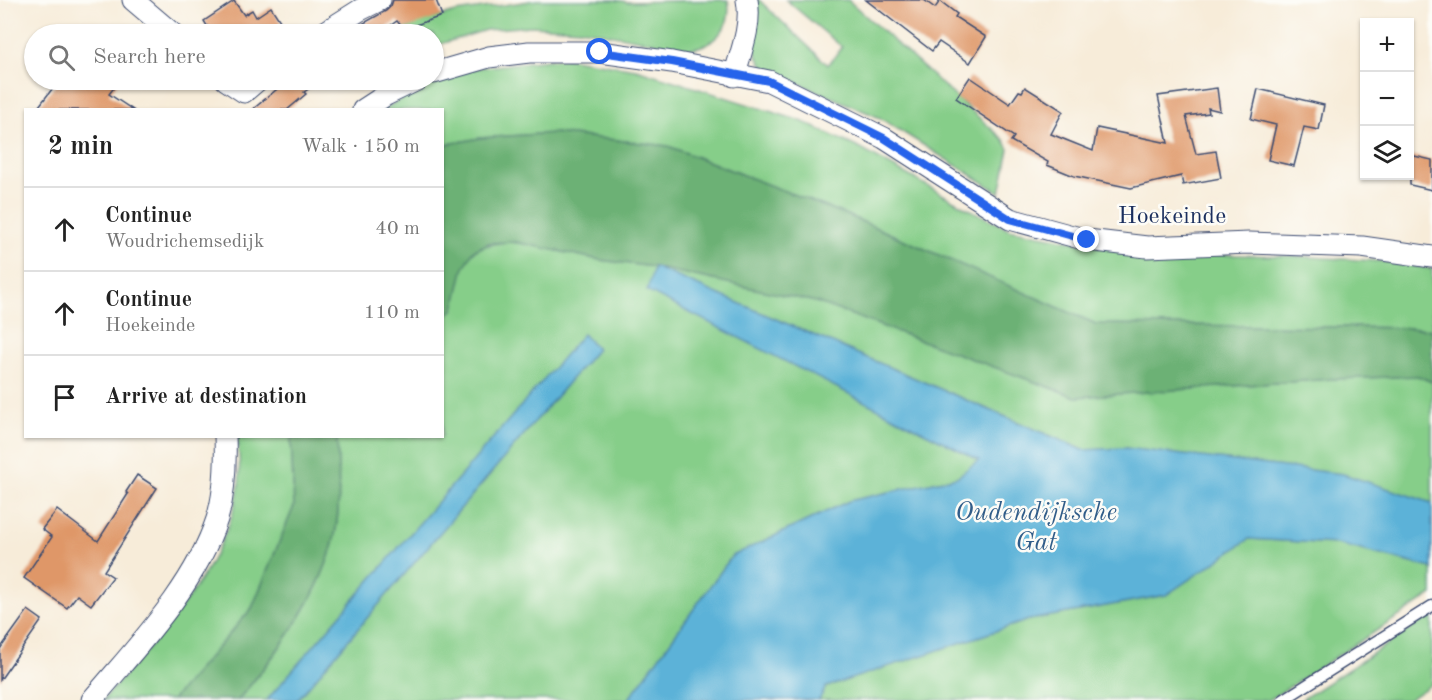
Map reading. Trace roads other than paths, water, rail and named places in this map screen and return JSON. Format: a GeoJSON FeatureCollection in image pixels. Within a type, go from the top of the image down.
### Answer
{"type":"FeatureCollection","features":[{"type":"Feature","properties":{"kind":"street"},"geometry":{"type":"LineString","coordinates":[[133,0],[161,24]]}},
{"type":"Feature","properties":{"kind":"street"},"geometry":{"type":"LineString","coordinates":[[338,24],[380,0]]}},
{"type":"Feature","properties":{"kind":"street"},"geometry":{"type":"LineString","coordinates":[[735,76],[747,28],[749,8],[747,0]]}},
{"type":"Feature","properties":{"kind":"street","name":"Hoekeinde"},"geometry":{"type":"LineString","coordinates":[[444,70],[489,57],[529,52],[600,52],[769,81],[884,138],[1010,219],[1087,240],[1147,247],[1249,243],[1362,246],[1432,257]]}},
{"type":"Feature","properties":{"kind":"street"},"geometry":{"type":"LineString","coordinates":[[367,108],[399,90]]}},
{"type":"Feature","properties":{"kind":"street"},"geometry":{"type":"LineString","coordinates":[[92,700],[182,588],[204,548],[217,516],[226,456],[225,438]]}},
{"type":"Feature","properties":{"kind":"lane"},"geometry":{"type":"LineString","coordinates":[[1283,700],[1432,606]]}},
{"type":"Feature","properties":{"kind":"water","name":"Oudendijksche Gat"},"geometry":{"type":"Polygon","coordinates":[[[654,267],[1083,450],[1125,448],[1343,474],[1432,503],[1432,568],[1338,544],[1249,539],[1166,595],[1029,620],[826,687],[819,700],[628,700],[732,556],[849,501],[957,477],[979,460],[647,291],[654,267]]]}},
{"type":"Feature","properties":{"kind":"water"},"geometry":{"type":"Polygon","coordinates":[[[583,334],[597,349],[297,700],[267,700],[583,334]]]}}]}
